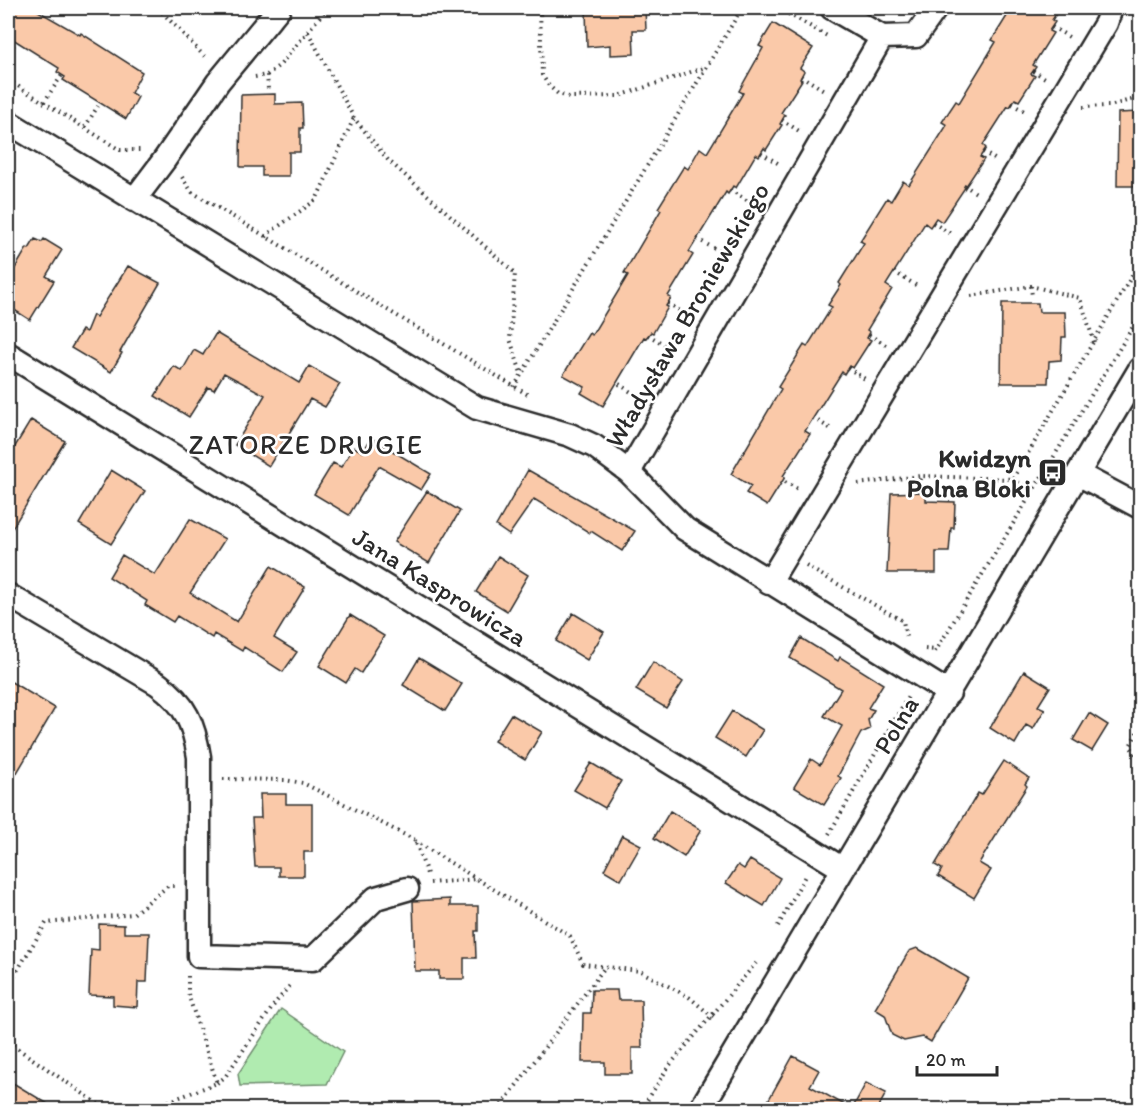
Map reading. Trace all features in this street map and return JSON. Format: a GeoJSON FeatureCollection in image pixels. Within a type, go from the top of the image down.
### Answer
{"type":"FeatureCollection","features":[{"type":"Feature","properties":{"kind":"street"},"geometry":{"type":"LineString","coordinates":[[134,200],[218,82],[279,8]]}},
{"type":"Feature","properties":{"kind":"street"},"geometry":{"type":"LineString","coordinates":[[832,8],[882,37],[916,36],[936,8]]}},
{"type":"Feature","properties":{"kind":"street"},"geometry":{"type":"LineString","coordinates":[[769,583],[826,489],[931,296],[1108,20],[1112,8]]}},
{"type":"Feature","properties":{"kind":"street","name":"Władysława Broniewskiego"},"geometry":{"type":"LineString","coordinates":[[8,122],[477,408],[570,435],[594,446],[629,472],[882,37]]}},
{"type":"Feature","properties":{"kind":"street","name":"Jana Kasprowicza"},"geometry":{"type":"LineString","coordinates":[[8,354],[843,868]]}},
{"type":"Feature","properties":{"kind":"street","name":"Polna"},"geometry":{"type":"LineString","coordinates":[[700,1110],[1140,369]]}},
{"type":"Feature","properties":{"kind":"street"},"geometry":{"type":"LineString","coordinates":[[629,472],[685,529],[949,693]]}},
{"type":"Feature","properties":{"kind":"street"},"geometry":{"type":"LineString","coordinates":[[1078,474],[1140,507]]}},
{"type":"Feature","properties":{"kind":"street"},"geometry":{"type":"LineString","coordinates":[[8,595],[143,674],[172,695],[183,708],[195,732],[199,757],[199,956],[313,959],[376,898],[407,889]]}},
{"type":"Feature","properties":{"kind":"path"},"geometry":{"type":"LineString","coordinates":[[158,8],[214,66]]}},
{"type":"Feature","properties":{"kind":"path"},"geometry":{"type":"LineString","coordinates":[[247,83],[257,76],[267,75],[281,64],[327,8]]}},
{"type":"Feature","properties":{"kind":"path"},"geometry":{"type":"LineString","coordinates":[[540,8],[542,75],[558,94],[569,97],[619,96],[706,67]]}},
{"type":"Feature","properties":{"kind":"path"},"geometry":{"type":"LineString","coordinates":[[514,387],[742,8]]}},
{"type":"Feature","properties":{"kind":"path"},"geometry":{"type":"LineString","coordinates":[[1052,27],[1074,40]]}},
{"type":"Feature","properties":{"kind":"path"},"geometry":{"type":"LineString","coordinates":[[308,32],[354,118],[388,160],[514,273],[510,339],[521,373]]}},
{"type":"Feature","properties":{"kind":"path"},"geometry":{"type":"LineString","coordinates":[[8,57],[14,45]]}},
{"type":"Feature","properties":{"kind":"path"},"geometry":{"type":"LineString","coordinates":[[1033,71],[1050,81]]}},
{"type":"Feature","properties":{"kind":"path"},"geometry":{"type":"LineString","coordinates":[[44,102],[62,75]]}},
{"type":"Feature","properties":{"kind":"path"},"geometry":{"type":"LineString","coordinates":[[267,75],[268,89]]}},
{"type":"Feature","properties":{"kind":"path"},"geometry":{"type":"LineString","coordinates":[[801,76],[833,95]]}},
{"type":"Feature","properties":{"kind":"path"},"geometry":{"type":"LineString","coordinates":[[8,80],[120,150],[133,152],[148,148],[180,169],[183,179],[192,192],[531,397]]}},
{"type":"Feature","properties":{"kind":"path"},"geometry":{"type":"LineString","coordinates":[[1110,106],[1140,97]]}},
{"type":"Feature","properties":{"kind":"path"},"geometry":{"type":"LineString","coordinates":[[1012,104],[1029,114]]}},
{"type":"Feature","properties":{"kind":"path"},"geometry":{"type":"LineString","coordinates":[[85,127],[98,106]]}},
{"type":"Feature","properties":{"kind":"path"},"geometry":{"type":"LineString","coordinates":[[266,237],[316,200],[354,118]]}},
{"type":"Feature","properties":{"kind":"path"},"geometry":{"type":"LineString","coordinates":[[782,120],[808,137]]}},
{"type":"Feature","properties":{"kind":"path"},"geometry":{"type":"LineString","coordinates":[[983,152],[1000,163]]}},
{"type":"Feature","properties":{"kind":"path"},"geometry":{"type":"LineString","coordinates":[[761,153],[789,170]]}},
{"type":"Feature","properties":{"kind":"path"},"geometry":{"type":"LineString","coordinates":[[964,185],[981,196]]}},
{"type":"Feature","properties":{"kind":"path"},"geometry":{"type":"LineString","coordinates":[[730,190],[765,211]]}},
{"type":"Feature","properties":{"kind":"path"},"geometry":{"type":"LineString","coordinates":[[933,223],[956,237]]}},
{"type":"Feature","properties":{"kind":"path"},"geometry":{"type":"LineString","coordinates":[[697,238],[735,260]]}},
{"type":"Feature","properties":{"kind":"path"},"geometry":{"type":"LineString","coordinates":[[1013,479],[1140,262]]}},
{"type":"Feature","properties":{"kind":"path"},"geometry":{"type":"LineString","coordinates":[[894,272],[931,296],[1031,286],[1080,298],[1094,342]]}},
{"type":"Feature","properties":{"kind":"path"},"geometry":{"type":"LineString","coordinates":[[1031,286],[1032,297]]}},
{"type":"Feature","properties":{"kind":"path"},"geometry":{"type":"LineString","coordinates":[[668,303],[698,322]]}},
{"type":"Feature","properties":{"kind":"path"},"geometry":{"type":"LineString","coordinates":[[648,335],[680,353]]}},
{"type":"Feature","properties":{"kind":"path"},"geometry":{"type":"LineString","coordinates":[[869,335],[889,347]]}},
{"type":"Feature","properties":{"kind":"path"},"geometry":{"type":"LineString","coordinates":[[848,368],[869,381]]}},
{"type":"Feature","properties":{"kind":"path"},"geometry":{"type":"LineString","coordinates":[[619,384],[649,404]]}},
{"type":"Feature","properties":{"kind":"path"},"geometry":{"type":"LineString","coordinates":[[813,418],[837,432]]}},
{"type":"Feature","properties":{"kind":"path"},"geometry":{"type":"LineString","coordinates":[[920,476],[920,486]]}},
{"type":"Feature","properties":{"kind":"path"},"geometry":{"type":"LineString","coordinates":[[826,489],[920,476],[1013,479],[1034,491]]}},
{"type":"Feature","properties":{"kind":"path"},"geometry":{"type":"LineString","coordinates":[[785,482],[802,492]]}},
{"type":"Feature","properties":{"kind":"path"},"geometry":{"type":"LineString","coordinates":[[1140,727],[1130,746],[1140,760]]}},
{"type":"Feature","properties":{"kind":"path"},"geometry":{"type":"LineString","coordinates":[[198,779],[285,780],[303,783],[415,840],[570,936],[583,964],[640,971],[689,997],[713,1017],[669,1066],[641,1110]]}},
{"type":"Feature","properties":{"kind":"path"},"geometry":{"type":"LineString","coordinates":[[415,840],[430,883],[477,879]]}},
{"type":"Feature","properties":{"kind":"path"},"geometry":{"type":"LineString","coordinates":[[8,986],[46,923],[133,914],[168,886],[200,888]]}},
{"type":"Feature","properties":{"kind":"path"},"geometry":{"type":"LineString","coordinates":[[146,1110],[218,1083],[225,1077],[276,1002],[313,959]]}},
{"type":"Feature","properties":{"kind":"path"},"geometry":{"type":"LineString","coordinates":[[187,965],[188,994],[218,1083]]}},
{"type":"Feature","properties":{"kind":"path"},"geometry":{"type":"LineString","coordinates":[[498,1110],[605,967]]}},
{"type":"Feature","properties":{"kind":"path"},"geometry":{"type":"LineString","coordinates":[[8,1042],[107,1110]]}},
{"type":"Feature","properties":{"kind":"green space"},"geometry":{"type":"Polygon","coordinates":[[[281,1009],[343,1052],[327,1084],[240,1086],[238,1074],[281,1009]]]}},
{"type":"Feature","properties":{"kind":"building"},"geometry":{"type":"Polygon","coordinates":[[[8,8],[33,8],[80,35],[81,33],[142,72],[131,93],[138,97],[126,119],[63,80],[65,77],[57,72],[59,68],[8,36],[8,8]]]}},
{"type":"Feature","properties":{"kind":"building"},"geometry":{"type":"Polygon","coordinates":[[[586,8],[645,8],[646,30],[633,30],[634,54],[610,55],[610,45],[587,47],[586,8]]]}},
{"type":"Feature","properties":{"kind":"building"},"geometry":{"type":"Polygon","coordinates":[[[1012,8],[1060,8],[1052,20],[1055,22],[1049,31],[1053,33],[1033,65],[1036,67],[1031,74],[1035,76],[1019,101],[1015,99],[1010,107],[1008,106],[983,145],[986,148],[980,157],[984,159],[942,222],[936,218],[930,227],[925,223],[886,285],[892,289],[867,330],[870,332],[867,338],[871,340],[853,368],[849,366],[844,374],[842,372],[805,431],[810,434],[767,506],[746,493],[751,486],[731,474],[781,389],[778,387],[804,345],[807,347],[832,307],[828,305],[841,285],[839,283],[864,243],[860,241],[887,198],[891,201],[903,181],[909,185],[947,125],[942,122],[956,101],[959,103],[996,42],[992,40],[1012,8]]]}},
{"type":"Feature","properties":{"kind":"building"},"geometry":{"type":"Polygon","coordinates":[[[773,23],[813,48],[800,68],[804,71],[800,79],[802,80],[781,113],[785,115],[780,124],[782,125],[766,150],[764,148],[759,156],[756,154],[736,188],[733,186],[728,194],[726,192],[689,252],[693,255],[668,296],[671,298],[666,306],[668,307],[653,333],[644,337],[603,406],[581,393],[585,387],[563,375],[589,333],[592,335],[628,275],[624,273],[661,210],[658,208],[684,166],[688,169],[700,148],[707,153],[743,93],[739,91],[763,48],[759,46],[773,23]]]}},
{"type":"Feature","properties":{"kind":"building"},"geometry":{"type":"Polygon","coordinates":[[[275,94],[275,104],[302,103],[303,128],[300,128],[300,152],[289,152],[289,176],[262,176],[262,167],[240,167],[241,95],[275,94]]]}},
{"type":"Feature","properties":{"kind":"building"},"geometry":{"type":"Polygon","coordinates":[[[1140,112],[1140,186],[1117,186],[1118,113],[1140,112]]]}},
{"type":"Feature","properties":{"kind":"building"},"geometry":{"type":"Polygon","coordinates":[[[35,239],[42,242],[44,239],[62,250],[46,276],[54,281],[30,320],[8,306],[8,280],[35,239]]]}},
{"type":"Feature","properties":{"kind":"building"},"geometry":{"type":"Polygon","coordinates":[[[128,266],[160,283],[111,372],[71,348],[82,330],[86,332],[93,315],[96,317],[128,266]]]}},
{"type":"Feature","properties":{"kind":"building"},"geometry":{"type":"Polygon","coordinates":[[[1002,303],[1038,303],[1039,312],[1065,312],[1066,337],[1062,337],[1061,360],[1049,361],[1048,383],[1001,383],[1002,303]]]}},
{"type":"Feature","properties":{"kind":"building"},"geometry":{"type":"Polygon","coordinates":[[[216,333],[299,383],[309,366],[340,384],[325,407],[310,399],[269,466],[235,445],[265,395],[224,373],[214,390],[208,387],[189,417],[155,396],[174,366],[182,371],[194,350],[203,355],[216,333]]]}},
{"type":"Feature","properties":{"kind":"building"},"geometry":{"type":"Polygon","coordinates":[[[31,420],[65,441],[8,535],[8,458],[31,420]]]}},
{"type":"Feature","properties":{"kind":"building"},"geometry":{"type":"Polygon","coordinates":[[[371,438],[431,474],[421,490],[379,466],[349,515],[314,494],[333,463],[341,467],[354,447],[363,452],[371,438]]]}},
{"type":"Feature","properties":{"kind":"building"},"geometry":{"type":"Polygon","coordinates":[[[111,470],[145,491],[111,544],[79,524],[111,470]]]}},
{"type":"Feature","properties":{"kind":"building"},"geometry":{"type":"Polygon","coordinates":[[[528,470],[635,531],[622,551],[534,499],[509,535],[496,526],[528,470]]]}},
{"type":"Feature","properties":{"kind":"building"},"geometry":{"type":"Polygon","coordinates":[[[427,491],[460,511],[429,563],[394,542],[427,491]]]}},
{"type":"Feature","properties":{"kind":"building"},"geometry":{"type":"Polygon","coordinates":[[[926,492],[926,501],[955,502],[954,528],[951,528],[949,552],[936,552],[936,573],[887,573],[891,493],[926,492]]]}},
{"type":"Feature","properties":{"kind":"building"},"geometry":{"type":"Polygon","coordinates":[[[190,519],[225,539],[190,593],[237,622],[271,566],[305,587],[274,638],[297,652],[283,672],[244,647],[242,651],[214,634],[212,638],[177,616],[173,622],[145,605],[147,601],[109,577],[122,555],[155,575],[190,519]]]}},
{"type":"Feature","properties":{"kind":"building"},"geometry":{"type":"Polygon","coordinates":[[[498,556],[528,575],[507,611],[476,592],[498,556]]]}},
{"type":"Feature","properties":{"kind":"building"},"geometry":{"type":"Polygon","coordinates":[[[573,613],[604,632],[587,660],[556,641],[573,613]]]}},
{"type":"Feature","properties":{"kind":"building"},"geometry":{"type":"Polygon","coordinates":[[[350,615],[384,636],[361,673],[355,669],[346,683],[319,666],[350,615]]]}},
{"type":"Feature","properties":{"kind":"building"},"geometry":{"type":"Polygon","coordinates":[[[801,638],[838,661],[840,657],[883,684],[868,708],[874,710],[868,720],[870,729],[861,733],[838,776],[841,778],[824,805],[794,787],[811,759],[820,765],[842,726],[824,716],[841,689],[790,658],[801,638]]]}},
{"type":"Feature","properties":{"kind":"building"},"geometry":{"type":"Polygon","coordinates":[[[419,658],[462,684],[445,711],[403,685],[419,658]]]}},
{"type":"Feature","properties":{"kind":"building"},"geometry":{"type":"Polygon","coordinates":[[[653,662],[683,682],[666,708],[636,690],[653,662]]]}},
{"type":"Feature","properties":{"kind":"building"},"geometry":{"type":"Polygon","coordinates":[[[1024,671],[1050,687],[1038,706],[1045,709],[1033,729],[1026,725],[1015,744],[990,728],[1024,671]]]}},
{"type":"Feature","properties":{"kind":"building"},"geometry":{"type":"Polygon","coordinates":[[[8,680],[55,708],[8,788],[8,680]]]}},
{"type":"Feature","properties":{"kind":"building"},"geometry":{"type":"Polygon","coordinates":[[[732,711],[763,730],[746,757],[715,738],[732,711]]]}},
{"type":"Feature","properties":{"kind":"building"},"geometry":{"type":"Polygon","coordinates":[[[1089,713],[1108,725],[1092,751],[1073,740],[1089,713]]]}},
{"type":"Feature","properties":{"kind":"building"},"geometry":{"type":"Polygon","coordinates":[[[511,714],[542,732],[525,760],[494,741],[511,714]]]}},
{"type":"Feature","properties":{"kind":"building"},"geometry":{"type":"Polygon","coordinates":[[[1004,761],[1029,778],[1025,784],[1027,786],[979,863],[991,870],[974,898],[938,876],[942,869],[935,865],[978,793],[982,795],[1004,761]]]}},
{"type":"Feature","properties":{"kind":"building"},"geometry":{"type":"Polygon","coordinates":[[[591,763],[621,781],[605,808],[574,790],[591,763]]]}},
{"type":"Feature","properties":{"kind":"building"},"geometry":{"type":"Polygon","coordinates":[[[260,794],[286,794],[286,804],[312,804],[312,852],[304,852],[304,876],[279,876],[279,867],[255,867],[252,818],[261,818],[260,794]]]}},
{"type":"Feature","properties":{"kind":"building"},"geometry":{"type":"Polygon","coordinates":[[[670,811],[701,830],[684,857],[654,838],[670,811]]]}},
{"type":"Feature","properties":{"kind":"building"},"geometry":{"type":"Polygon","coordinates":[[[622,835],[641,845],[621,880],[604,870],[622,835]]]}},
{"type":"Feature","properties":{"kind":"building"},"geometry":{"type":"Polygon","coordinates":[[[750,860],[780,878],[764,906],[726,883],[738,865],[744,869],[750,860]]]}},
{"type":"Feature","properties":{"kind":"building"},"geometry":{"type":"Polygon","coordinates":[[[450,899],[450,906],[478,906],[478,931],[475,931],[476,958],[464,958],[464,979],[439,979],[439,971],[415,971],[413,901],[450,899]]]}},
{"type":"Feature","properties":{"kind":"building"},"geometry":{"type":"Polygon","coordinates":[[[99,924],[124,925],[124,933],[149,933],[147,982],[138,982],[137,1007],[113,1005],[113,996],[89,995],[91,949],[99,950],[99,924]]]}},
{"type":"Feature","properties":{"kind":"building"},"geometry":{"type":"Polygon","coordinates":[[[917,948],[968,978],[931,1042],[923,1037],[904,1041],[892,1035],[885,1015],[875,1009],[909,951],[917,948]]]}},
{"type":"Feature","properties":{"kind":"building"},"geometry":{"type":"Polygon","coordinates":[[[592,990],[617,990],[618,1000],[641,1000],[642,1048],[632,1048],[632,1074],[605,1074],[605,1062],[582,1062],[583,1013],[591,1013],[592,990]]]}},
{"type":"Feature","properties":{"kind":"building"},"geometry":{"type":"Polygon","coordinates":[[[793,1056],[819,1070],[810,1086],[852,1109],[866,1083],[886,1093],[877,1110],[763,1110],[793,1056]]]}},
{"type":"Feature","properties":{"kind":"building"},"geometry":{"type":"Polygon","coordinates":[[[8,1080],[58,1110],[8,1110],[8,1080]]]}},
{"type":"Feature","properties":{"kind":"place","name":"Kwidzyn Polna Bloki"},"geometry":{"type":"Point","coordinates":[1052,473]}},
{"type":"Feature","properties":{"kind":"district","name":"ZATORZE DRUGIE"},"geometry":{"type":"Point","coordinates":[306,445]}}]}
